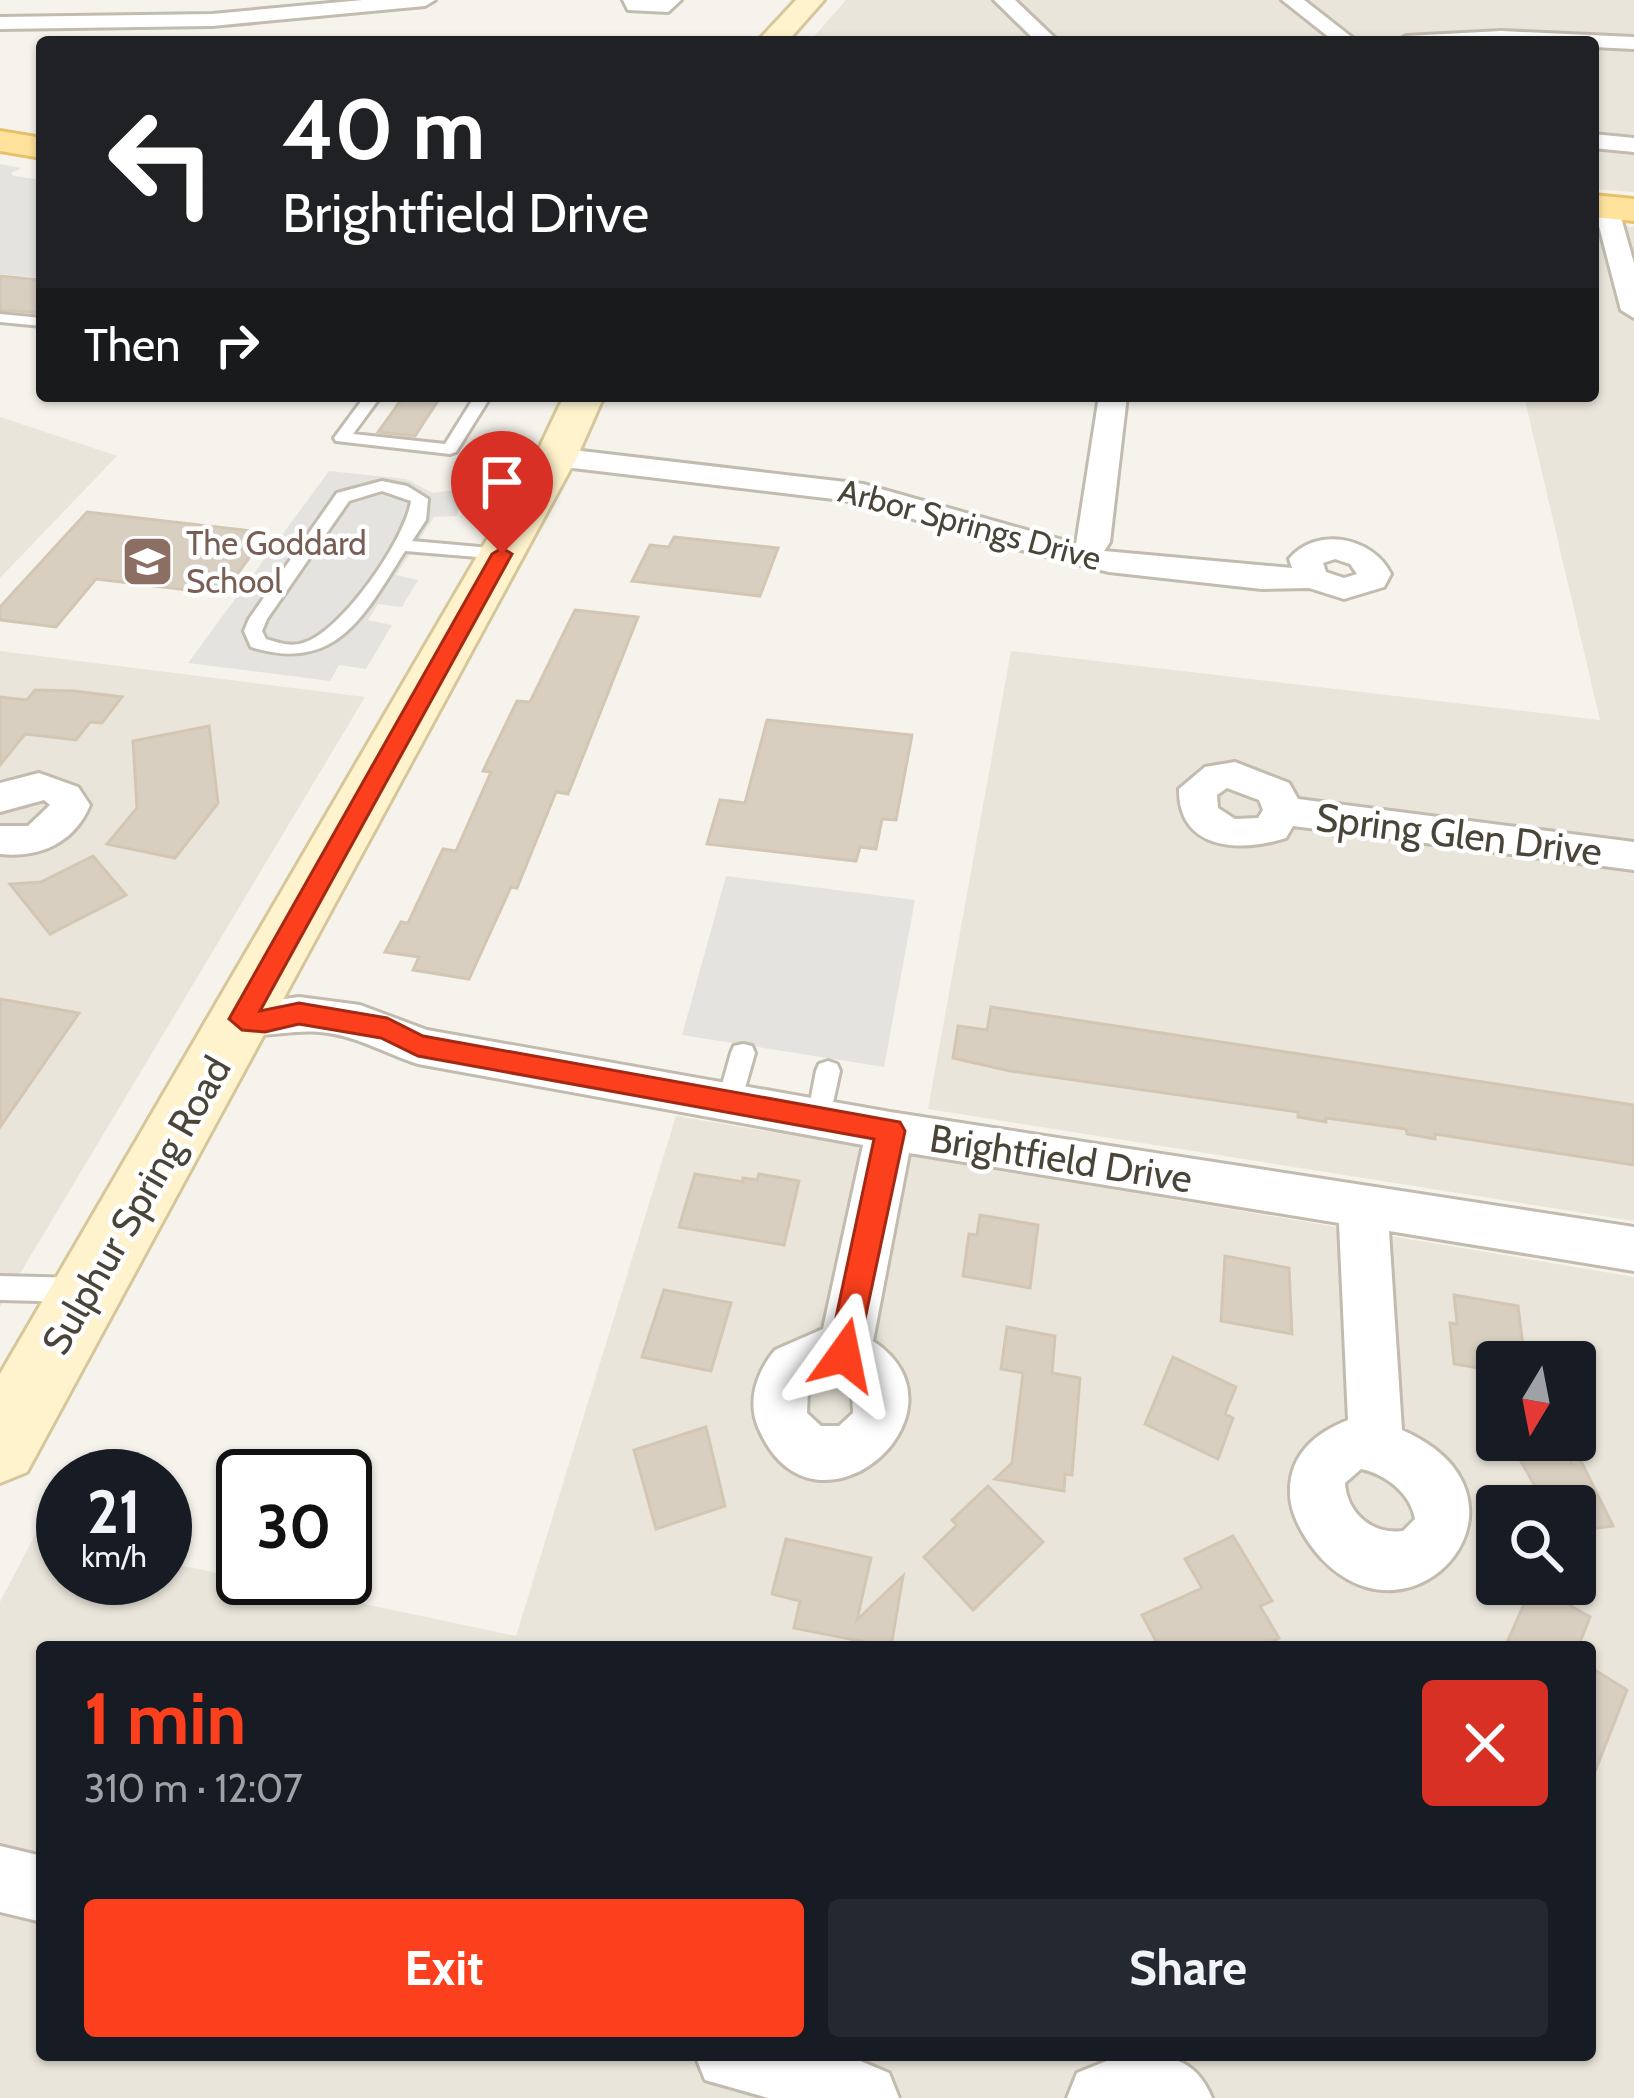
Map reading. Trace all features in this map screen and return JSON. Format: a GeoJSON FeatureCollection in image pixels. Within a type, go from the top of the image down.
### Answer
{"type":"FeatureCollection","features":[{"type":"Feature","properties":{"kind":"main road"},"geometry":{"type":"LineString","coordinates":[[777,36],[812,0]]}},
{"type":"Feature","properties":{"kind":"main road"},"geometry":{"type":"LineString","coordinates":[[0,141],[36,147]]}},
{"type":"Feature","properties":{"kind":"main road","name":"Sulphur Spring Road"},"geometry":{"type":"LineString","coordinates":[[0,1447],[87,1290],[254,1020],[581,402]]}},
{"type":"Feature","properties":{"kind":"street"},"geometry":{"type":"LineString","coordinates":[[107,19],[125,0]]}},
{"type":"Feature","properties":{"kind":"street"},"geometry":{"type":"LineString","coordinates":[[0,27],[63,20],[212,20],[425,0]]}},
{"type":"Feature","properties":{"kind":"street"},"geometry":{"type":"LineString","coordinates":[[633,0],[635,6],[651,9],[668,6],[671,0]]}},
{"type":"Feature","properties":{"kind":"street"},"geometry":{"type":"LineString","coordinates":[[1004,0],[1043,36]]}},
{"type":"Feature","properties":{"kind":"street"},"geometry":{"type":"LineString","coordinates":[[1292,0],[1340,36]]}},
{"type":"Feature","properties":{"kind":"street"},"geometry":{"type":"LineString","coordinates":[[1599,42],[1634,44]]}},
{"type":"Feature","properties":{"kind":"street"},"geometry":{"type":"LineString","coordinates":[[1599,142],[1634,145]]}},
{"type":"Feature","properties":{"kind":"street"},"geometry":{"type":"LineString","coordinates":[[1611,208],[1634,310]]}},
{"type":"Feature","properties":{"kind":"street"},"geometry":{"type":"LineString","coordinates":[[1083,557],[1094,542],[1112,402]]}},
{"type":"Feature","properties":{"kind":"street","name":"Arbor Springs Drive"},"geometry":{"type":"LineString","coordinates":[[556,457],[863,493],[1083,557],[1262,580],[1312,578]]}},
{"type":"Feature","properties":{"kind":"street"},"geometry":{"type":"LineString","coordinates":[[0,800],[23,789],[50,787],[61,791],[70,805],[50,832],[23,841],[0,840]]}},
{"type":"Feature","properties":{"kind":"street","name":"Spring Glen Drive"},"geometry":{"type":"LineString","coordinates":[[1283,811],[1634,856]]}},
{"type":"Feature","properties":{"kind":"street","name":"Brightfield Drive"},"geometry":{"type":"LineString","coordinates":[[254,1020],[299,1014],[387,1029],[418,1046],[890,1131],[1634,1249]]}},
{"type":"Feature","properties":{"kind":"street"},"geometry":{"type":"LineString","coordinates":[[844,1355],[890,1131]]}},
{"type":"Feature","properties":{"kind":"street"},"geometry":{"type":"LineString","coordinates":[[1363,1206],[1376,1443]]}},
{"type":"Feature","properties":{"kind":"street"},"geometry":{"type":"LineString","coordinates":[[0,1879],[36,1888]]}},
{"type":"Feature","properties":{"kind":"street"},"geometry":{"type":"LineString","coordinates":[[758,2061],[796,2069],[864,2098]]}},
{"type":"Feature","properties":{"kind":"street"},"geometry":{"type":"LineString","coordinates":[[1102,2098],[1126,2086],[1153,2086],[1177,2098]]}},
{"type":"Feature","properties":{"kind":"lane"},"geometry":{"type":"LineString","coordinates":[[0,318],[36,321]]}},
{"type":"Feature","properties":{"kind":"lane"},"geometry":{"type":"LineString","coordinates":[[369,402],[342,438],[450,449],[479,402]]}},
{"type":"Feature","properties":{"kind":"lane"},"geometry":{"type":"LineString","coordinates":[[391,485],[420,499],[417,520],[400,545],[352,618],[328,641],[285,651],[257,643],[253,631],[258,619],[344,497],[370,486],[391,485]]}},
{"type":"Feature","properties":{"kind":"lane"},"geometry":{"type":"LineString","coordinates":[[400,545],[502,554]]}},
{"type":"Feature","properties":{"kind":"lane"},"geometry":{"type":"LineString","coordinates":[[729,1102],[742,1053]]}},
{"type":"Feature","properties":{"kind":"lane"},"geometry":{"type":"LineString","coordinates":[[819,1118],[827,1071]]}},
{"type":"Feature","properties":{"kind":"lane"},"geometry":{"type":"LineString","coordinates":[[1,1289],[87,1290]]}},
{"type":"Feature","properties":{"kind":"shaded area"},"geometry":{"type":"Polygon","coordinates":[[[846,0],[1634,0],[1634,192],[1599,189],[1599,36],[814,36],[846,0]]]}},
{"type":"Feature","properties":{"kind":"shaded area"},"geometry":{"type":"Polygon","coordinates":[[[0,164],[21,168],[13,176],[36,179],[36,277],[0,274],[0,164]]]}},
{"type":"Feature","properties":{"kind":"shaded area"},"geometry":{"type":"Polygon","coordinates":[[[1599,224],[1634,227],[1634,1221],[928,1109],[1011,651],[1600,720],[1525,402],[1599,402],[1599,224]]]}},
{"type":"Feature","properties":{"kind":"shaded area"},"geometry":{"type":"Polygon","coordinates":[[[0,417],[117,456],[0,578],[0,417]]]}},
{"type":"Feature","properties":{"kind":"shaded area"},"geometry":{"type":"Polygon","coordinates":[[[329,471],[406,479],[433,493],[456,490],[460,502],[457,516],[434,517],[396,575],[418,580],[402,607],[378,604],[368,620],[392,625],[366,669],[339,665],[330,681],[188,663],[329,471]]]}},
{"type":"Feature","properties":{"kind":"shaded area"},"geometry":{"type":"Polygon","coordinates":[[[0,651],[365,697],[0,1307],[0,651]]]}},
{"type":"Feature","properties":{"kind":"shaded area"},"geometry":{"type":"Polygon","coordinates":[[[726,876],[915,900],[884,1067],[682,1035],[726,876]]]}},
{"type":"Feature","properties":{"kind":"shaded area"},"geometry":{"type":"Polygon","coordinates":[[[676,1116],[1634,1277],[1634,2098],[0,2098],[0,1602],[35,1535],[36,1605],[192,1605],[192,1568],[216,1573],[216,1605],[369,1605],[516,1636],[676,1116]]]}},
{"type":"Feature","properties":{"kind":"building"},"geometry":{"type":"Polygon","coordinates":[[[0,276],[36,279],[36,313],[0,310],[0,276]]]}},
{"type":"Feature","properties":{"kind":"building"},"geometry":{"type":"Polygon","coordinates":[[[400,402],[437,402],[415,436],[378,432],[400,402]]]}},
{"type":"Feature","properties":{"kind":"building","name":"The Goddard School"},"geometry":{"type":"Polygon","coordinates":[[[87,512],[260,532],[250,546],[257,547],[238,573],[229,572],[213,593],[96,579],[56,627],[0,620],[0,607],[87,512]]]}},
{"type":"Feature","properties":{"kind":"building"},"geometry":{"type":"Polygon","coordinates":[[[674,537],[778,548],[760,596],[632,581],[650,545],[669,547],[674,537]]]}},
{"type":"Feature","properties":{"kind":"building"},"geometry":{"type":"Polygon","coordinates":[[[575,610],[638,617],[568,794],[556,792],[517,888],[511,887],[469,979],[413,970],[419,957],[385,952],[401,922],[408,923],[443,849],[456,851],[491,772],[483,771],[517,701],[530,702],[575,610]]]}},
{"type":"Feature","properties":{"kind":"building"},"geometry":{"type":"Polygon","coordinates":[[[35,690],[122,697],[102,723],[90,722],[76,740],[25,734],[0,765],[0,697],[27,700],[35,690]]]}},
{"type":"Feature","properties":{"kind":"building"},"geometry":{"type":"Polygon","coordinates":[[[767,720],[912,735],[896,820],[882,819],[876,849],[860,847],[856,861],[707,844],[720,800],[745,803],[767,720]]]}},
{"type":"Feature","properties":{"kind":"building"},"geometry":{"type":"Polygon","coordinates":[[[209,726],[218,803],[175,858],[107,844],[137,808],[133,741],[209,726]]]}},
{"type":"Feature","properties":{"kind":"building"},"geometry":{"type":"Polygon","coordinates":[[[93,856],[126,895],[50,934],[10,884],[41,882],[93,856]]]}},
{"type":"Feature","properties":{"kind":"building"},"geometry":{"type":"Polygon","coordinates":[[[0,999],[79,1013],[0,1127],[0,999]]]}},
{"type":"Feature","properties":{"kind":"building"},"geometry":{"type":"Polygon","coordinates":[[[991,1007],[1634,1105],[1634,1165],[1435,1134],[1435,1139],[1407,1134],[1406,1129],[1326,1118],[1326,1122],[1298,1117],[1298,1112],[1010,1071],[953,1058],[958,1026],[987,1030],[991,1007]]]}},
{"type":"Feature","properties":{"kind":"building"},"geometry":{"type":"Polygon","coordinates":[[[695,1174],[743,1182],[743,1178],[757,1180],[759,1174],[799,1181],[784,1245],[679,1227],[695,1174]]]}},
{"type":"Feature","properties":{"kind":"building"},"geometry":{"type":"Polygon","coordinates":[[[980,1215],[1038,1225],[1030,1288],[963,1276],[969,1234],[977,1235],[980,1215]]]}},
{"type":"Feature","properties":{"kind":"building"},"geometry":{"type":"Polygon","coordinates":[[[1225,1256],[1289,1268],[1292,1334],[1221,1321],[1225,1256]]]}},
{"type":"Feature","properties":{"kind":"building"},"geometry":{"type":"Polygon","coordinates":[[[664,1290],[731,1303],[711,1371],[642,1357],[664,1290]]]}},
{"type":"Feature","properties":{"kind":"building"},"geometry":{"type":"Polygon","coordinates":[[[1454,1295],[1518,1306],[1522,1341],[1476,1341],[1476,1368],[1454,1364],[1450,1323],[1457,1324],[1454,1295]]]}},
{"type":"Feature","properties":{"kind":"building"},"geometry":{"type":"Polygon","coordinates":[[[1007,1327],[1055,1336],[1052,1373],[1080,1378],[1072,1475],[1065,1474],[1064,1491],[995,1479],[1012,1463],[1023,1373],[1001,1369],[1007,1327]]]}},
{"type":"Feature","properties":{"kind":"building"},"geometry":{"type":"Polygon","coordinates":[[[1173,1357],[1236,1387],[1225,1414],[1233,1418],[1218,1459],[1145,1424],[1173,1357]]]}},
{"type":"Feature","properties":{"kind":"building"},"geometry":{"type":"Polygon","coordinates":[[[706,1427],[725,1506],[656,1529],[634,1450],[706,1427]]]}},
{"type":"Feature","properties":{"kind":"building"},"geometry":{"type":"Polygon","coordinates":[[[1521,1461],[1581,1461],[1593,1485],[1534,1485],[1521,1461]]]}},
{"type":"Feature","properties":{"kind":"building"},"geometry":{"type":"Polygon","coordinates":[[[988,1486],[1043,1542],[973,1610],[924,1557],[957,1525],[952,1520],[988,1486]]]}},
{"type":"Feature","properties":{"kind":"building"},"geometry":{"type":"Polygon","coordinates":[[[1596,1492],[1613,1526],[1596,1528],[1596,1492]]]}},
{"type":"Feature","properties":{"kind":"building"},"geometry":{"type":"Polygon","coordinates":[[[1233,1536],[1272,1601],[1260,1606],[1279,1638],[1156,1641],[1142,1615],[1202,1588],[1185,1559],[1233,1536]]]}},
{"type":"Feature","properties":{"kind":"building"},"geometry":{"type":"Polygon","coordinates":[[[786,1539],[871,1558],[857,1620],[903,1576],[892,1641],[860,1641],[794,1628],[800,1601],[772,1594],[786,1539]]]}},
{"type":"Feature","properties":{"kind":"building"},"geometry":{"type":"Polygon","coordinates":[[[1524,1605],[1569,1605],[1590,1617],[1580,1641],[1508,1641],[1524,1605]]]}},
{"type":"Feature","properties":{"kind":"building"},"geometry":{"type":"Polygon","coordinates":[[[1596,1671],[1627,1690],[1596,1769],[1596,1671]]]}},
{"type":"Feature","properties":{"kind":"place","name":"The Goddard School"},"geometry":{"type":"Point","coordinates":[147,562]}},
{"type":"Feature","properties":{"kind":"route"},"geometry":{"type":"LineString","coordinates":[[502,554],[242,1019],[265,1022],[299,1014],[387,1029],[418,1046],[890,1131],[844,1355]]}}]}
